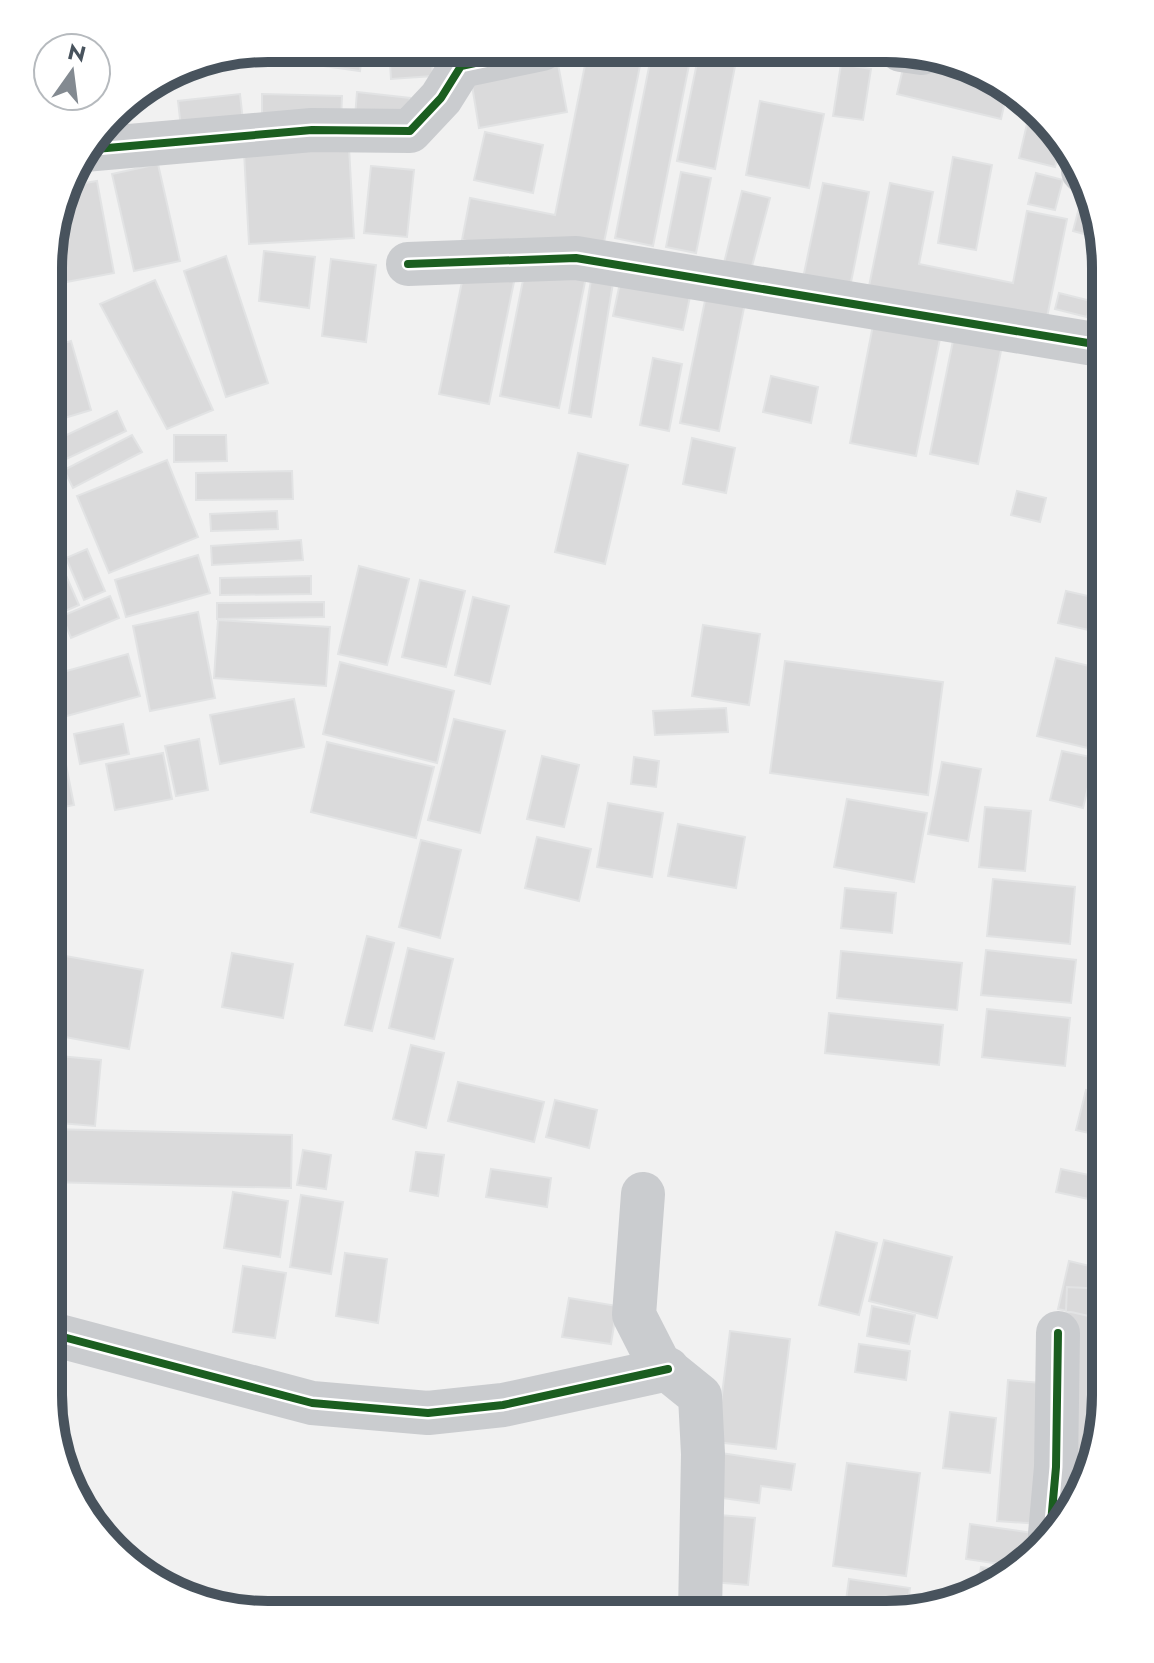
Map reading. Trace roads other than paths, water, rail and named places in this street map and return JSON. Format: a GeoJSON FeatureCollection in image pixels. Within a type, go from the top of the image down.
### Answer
{"type":"FeatureCollection","features":[{"type":"Feature","properties":{"kind":"street"},"geometry":{"type":"LineString","coordinates":[[101,149],[312,130],[410,131],[441,98],[461,66],[480,62]]}},
{"type":"Feature","properties":{"kind":"street"},"geometry":{"type":"LineString","coordinates":[[408,264],[576,258],[1092,344]]}},
{"type":"Feature","properties":{"kind":"street"},"geometry":{"type":"LineString","coordinates":[[643,1194],[634,1315],[658,1362],[700,1396],[703,1454],[700,1601]]}},
{"type":"Feature","properties":{"kind":"street"},"geometry":{"type":"LineString","coordinates":[[1052,1516],[1056,1467],[1058,1333]]}},
{"type":"Feature","properties":{"kind":"street"},"geometry":{"type":"LineString","coordinates":[[62,1337],[312,1403],[428,1413],[503,1405],[668,1369]]}}]}
